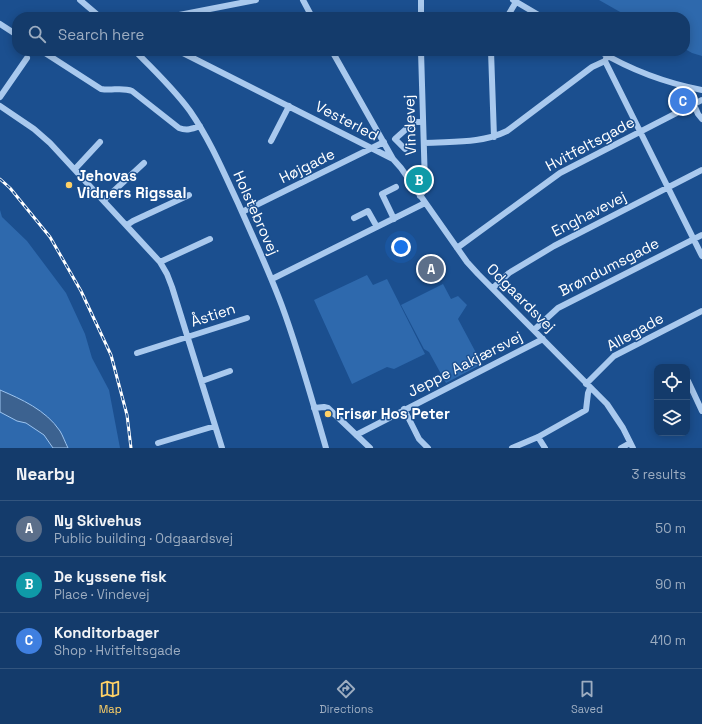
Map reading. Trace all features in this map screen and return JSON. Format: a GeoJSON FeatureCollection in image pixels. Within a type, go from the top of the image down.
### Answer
{"type":"FeatureCollection","features":[{"type":"Feature","properties":{"kind":"street"},"geometry":{"type":"LineString","coordinates":[[80,0],[94,12]]}},
{"type":"Feature","properties":{"kind":"street"},"geometry":{"type":"LineString","coordinates":[[195,12],[256,0]]}},
{"type":"Feature","properties":{"kind":"street"},"geometry":{"type":"LineString","coordinates":[[303,0],[309,12]]}},
{"type":"Feature","properties":{"kind":"street"},"geometry":{"type":"LineString","coordinates":[[421,0],[421,12]]}},
{"type":"Feature","properties":{"kind":"street"},"geometry":{"type":"LineString","coordinates":[[510,12],[515,1],[534,12]]}},
{"type":"Feature","properties":{"kind":"street"},"geometry":{"type":"LineString","coordinates":[[0,24],[12,32]]}},
{"type":"Feature","properties":{"kind":"street"},"geometry":{"type":"LineString","coordinates":[[50,56],[101,89],[108,90],[120,88],[132,91],[178,128],[184,130],[200,126]]}},
{"type":"Feature","properties":{"kind":"street","name":"Holstebrovej"},"geometry":{"type":"LineString","coordinates":[[140,56],[181,99],[200,126],[214,150],[272,280],[290,328],[326,448]]}},
{"type":"Feature","properties":{"kind":"street","name":"Vesterled"},"geometry":{"type":"LineString","coordinates":[[189,56],[393,159]]}},
{"type":"Feature","properties":{"kind":"street","name":"Odgaardsvej"},"geometry":{"type":"LineString","coordinates":[[335,56],[393,159],[458,248],[478,274],[607,404],[632,445]]}},
{"type":"Feature","properties":{"kind":"street","name":"Vindevej"},"geometry":{"type":"LineString","coordinates":[[420,196],[425,189],[422,56]]}},
{"type":"Feature","properties":{"kind":"street"},"geometry":{"type":"LineString","coordinates":[[491,56],[494,137]]}},
{"type":"Feature","properties":{"kind":"street"},"geometry":{"type":"LineString","coordinates":[[0,97],[28,58]]}},
{"type":"Feature","properties":{"kind":"street"},"geometry":{"type":"LineString","coordinates":[[424,143],[480,140],[494,137],[507,131],[606,58]]}},
{"type":"Feature","properties":{"kind":"street"},"geometry":{"type":"LineString","coordinates":[[606,58],[648,75],[678,85],[702,90]]}},
{"type":"Feature","properties":{"kind":"street"},"geometry":{"type":"LineString","coordinates":[[606,58],[640,132],[702,256]]}},
{"type":"Feature","properties":{"kind":"street","name":"Hvitfeltsgade"},"geometry":{"type":"LineString","coordinates":[[458,248],[560,173],[702,100]]}},
{"type":"Feature","properties":{"kind":"street"},"geometry":{"type":"LineString","coordinates":[[694,104],[702,119]]}},
{"type":"Feature","properties":{"kind":"street"},"geometry":{"type":"LineString","coordinates":[[0,106],[34,129],[50,143],[160,262],[172,287],[222,448]]}},
{"type":"Feature","properties":{"kind":"street"},"geometry":{"type":"LineString","coordinates":[[270,141],[289,106]]}},
{"type":"Feature","properties":{"kind":"street"},"geometry":{"type":"LineString","coordinates":[[405,149],[395,139],[414,122],[423,122]]}},
{"type":"Feature","properties":{"kind":"street"},"geometry":{"type":"LineString","coordinates":[[75,169],[100,142]]}},
{"type":"Feature","properties":{"kind":"street","name":"Højgade"},"geometry":{"type":"LineString","coordinates":[[242,212],[384,142]]}},
{"type":"Feature","properties":{"kind":"street"},"geometry":{"type":"LineString","coordinates":[[104,200],[144,163]]}},
{"type":"Feature","properties":{"kind":"street","name":"Enghavevej"},"geometry":{"type":"LineString","coordinates":[[492,288],[509,273],[554,246],[702,170]]}},
{"type":"Feature","properties":{"kind":"street"},"geometry":{"type":"LineString","coordinates":[[394,219],[382,194],[396,187]]}},
{"type":"Feature","properties":{"kind":"street"},"geometry":{"type":"LineString","coordinates":[[127,225],[189,196]]}},
{"type":"Feature","properties":{"kind":"street"},"geometry":{"type":"LineString","coordinates":[[272,280],[425,203]]}},
{"type":"Feature","properties":{"kind":"street"},"geometry":{"type":"LineString","coordinates":[[354,218],[368,211],[376,227]]}},
{"type":"Feature","properties":{"kind":"street","name":"Brøndumsgade"},"geometry":{"type":"LineString","coordinates":[[534,330],[558,308],[702,235]]}},
{"type":"Feature","properties":{"kind":"street"},"geometry":{"type":"LineString","coordinates":[[160,262],[210,239]]}},
{"type":"Feature","properties":{"kind":"street","name":"Allegade"},"geometry":{"type":"LineString","coordinates":[[588,386],[614,356],[702,311]]}},
{"type":"Feature","properties":{"kind":"street","name":"Åstien"},"geometry":{"type":"LineString","coordinates":[[137,353],[247,318]]}},
{"type":"Feature","properties":{"kind":"street","name":"Jeppe Aakjærsvej"},"geometry":{"type":"LineString","coordinates":[[356,435],[404,409],[543,339]]}},
{"type":"Feature","properties":{"kind":"street"},"geometry":{"type":"LineString","coordinates":[[202,381],[230,371]]}},
{"type":"Feature","properties":{"kind":"street"},"geometry":{"type":"LineString","coordinates":[[690,385],[702,411]]}},
{"type":"Feature","properties":{"kind":"street"},"geometry":{"type":"LineString","coordinates":[[512,448],[538,437],[586,410],[588,386]]}},
{"type":"Feature","properties":{"kind":"street"},"geometry":{"type":"LineString","coordinates":[[314,408],[328,408],[370,448]]}},
{"type":"Feature","properties":{"kind":"street"},"geometry":{"type":"LineString","coordinates":[[404,409],[419,439],[428,448]]}},
{"type":"Feature","properties":{"kind":"street"},"geometry":{"type":"LineString","coordinates":[[158,443],[215,426]]}},
{"type":"Feature","properties":{"kind":"street"},"geometry":{"type":"LineString","coordinates":[[538,437],[545,448]]}},
{"type":"Feature","properties":{"kind":"street"},"geometry":{"type":"LineString","coordinates":[[621,448],[632,445]]}},
{"type":"Feature","properties":{"kind":"shaded area"},"geometry":{"type":"Polygon","coordinates":[[[599,0],[702,0],[702,56],[690,52],[690,12],[620,12],[599,0]]]}},
{"type":"Feature","properties":{"kind":"shaded area"},"geometry":{"type":"Polygon","coordinates":[[[0,210],[2,217],[27,241],[66,293],[85,334],[92,358],[109,390],[120,448],[0,448],[0,210]]]}},
{"type":"Feature","properties":{"kind":"shaded area"},"geometry":{"type":"Polygon","coordinates":[[[367,275],[373,285],[387,279],[425,354],[394,369],[387,367],[352,384],[314,300],[367,275]]]}},
{"type":"Feature","properties":{"kind":"shaded area"},"geometry":{"type":"Polygon","coordinates":[[[443,284],[451,299],[458,296],[467,305],[458,319],[482,364],[446,383],[429,352],[424,349],[401,305],[443,284]]]}},
{"type":"Feature","properties":{"kind":"shaded area"},"geometry":{"type":"Polygon","coordinates":[[[0,390],[25,401],[48,417],[60,431],[68,448],[53,448],[44,435],[26,423],[17,421],[0,412],[0,390]]]}},
{"type":"Feature","properties":{"kind":"railway"},"geometry":{"type":"LineString","coordinates":[[0,179],[10,188],[50,237],[81,291],[111,355],[127,415],[131,448]]}},
{"type":"Feature","properties":{"kind":"place","name":"Konditorbager"},"geometry":{"type":"Point","coordinates":[683,101]}},
{"type":"Feature","properties":{"kind":"place","name":"De kyssene fisk"},"geometry":{"type":"Point","coordinates":[419,180]}},
{"type":"Feature","properties":{"kind":"place","name":"Jehovas Vidners Rigssal"},"geometry":{"type":"Point","coordinates":[69,185]}},
{"type":"Feature","properties":{"kind":"place","name":"Ny Skivehus"},"geometry":{"type":"Point","coordinates":[431,269]}},
{"type":"Feature","properties":{"kind":"place","name":"Frisør Hos Peter"},"geometry":{"type":"Point","coordinates":[328,414]}}]}
